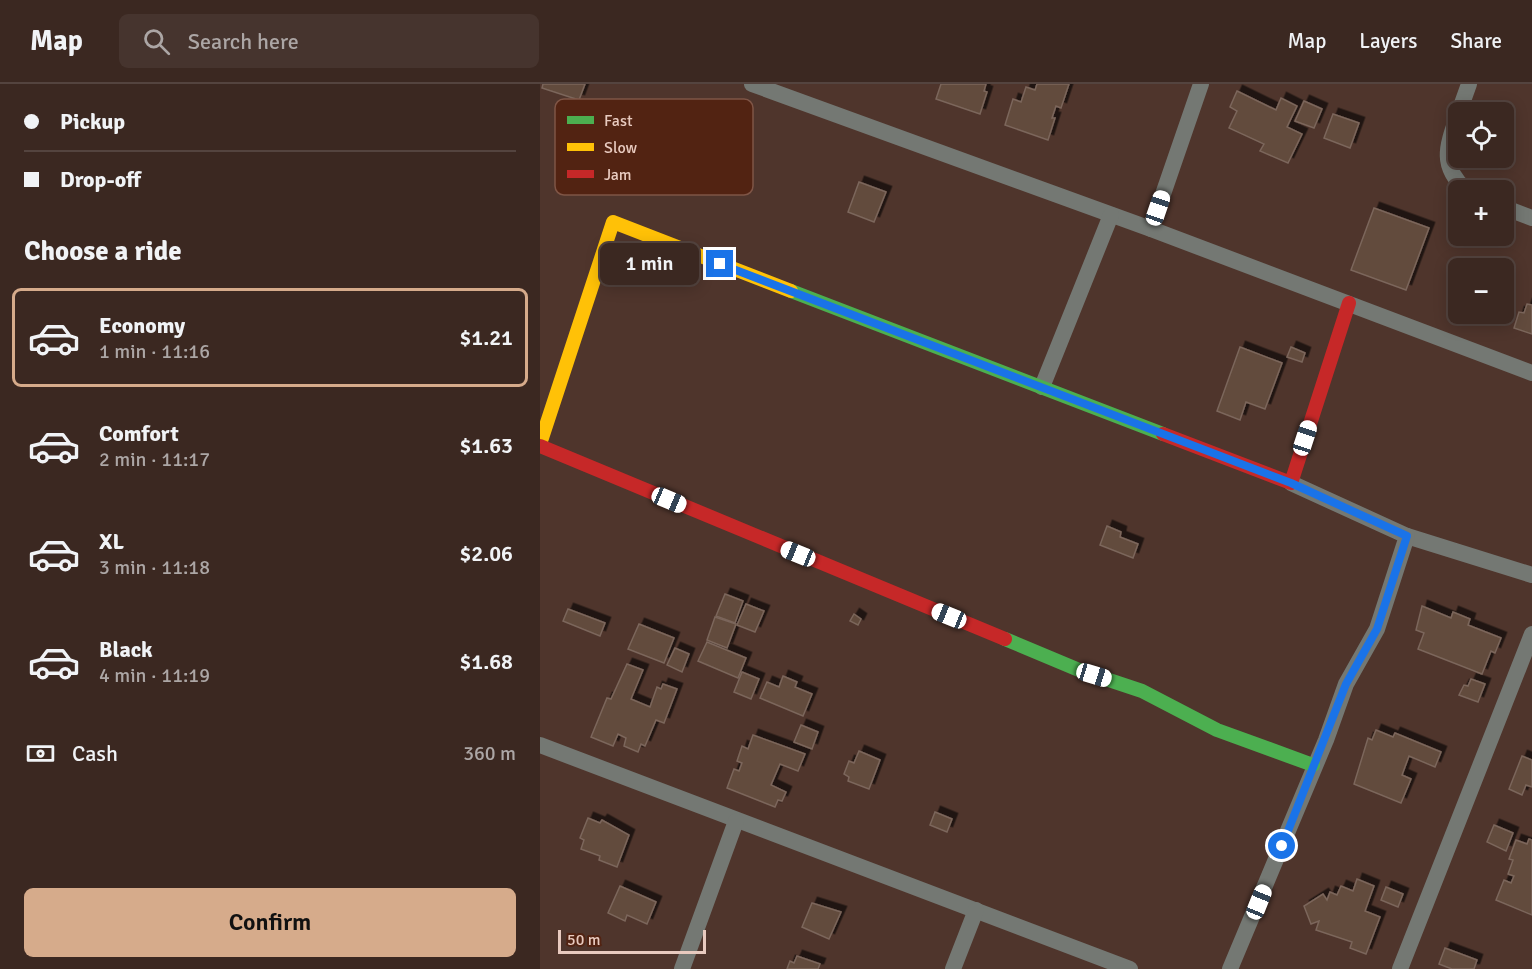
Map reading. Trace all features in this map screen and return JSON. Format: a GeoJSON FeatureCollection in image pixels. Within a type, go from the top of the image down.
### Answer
{"type":"FeatureCollection","features":[{"type":"Feature","properties":{"kind":"street"},"geometry":{"type":"LineString","coordinates":[[752,84],[1151,229],[1532,373]]}},
{"type":"Feature","properties":{"kind":"street"},"geometry":{"type":"LineString","coordinates":[[1151,229],[1201,84]]}},
{"type":"Feature","properties":{"kind":"street"},"geometry":{"type":"LineString","coordinates":[[1462,102],[1469,84]]}},
{"type":"Feature","properties":{"kind":"street"},"geometry":{"type":"LineString","coordinates":[[1448,145],[1448,164]]}},
{"type":"Feature","properties":{"kind":"street"},"geometry":{"type":"LineString","coordinates":[[1514,211],[1532,218]]}},
{"type":"Feature","properties":{"kind":"street"},"geometry":{"type":"LineString","coordinates":[[1042,387],[1111,215]]}},
{"type":"Feature","properties":{"kind":"street"},"geometry":{"type":"LineString","coordinates":[[1313,765],[1217,730],[1142,691],[1078,670],[540,445],[613,222],[1291,483],[1407,536],[1532,575]]}},
{"type":"Feature","properties":{"kind":"street"},"geometry":{"type":"LineString","coordinates":[[1291,483],[1349,303]]}},
{"type":"Feature","properties":{"kind":"street"},"geometry":{"type":"LineString","coordinates":[[1230,969],[1277,859],[1313,765],[1326,740],[1346,684],[1377,629],[1407,536]]}},
{"type":"Feature","properties":{"kind":"street"},"geometry":{"type":"LineString","coordinates":[[1400,969],[1532,634]]}},
{"type":"Feature","properties":{"kind":"street"},"geometry":{"type":"LineString","coordinates":[[540,745],[1130,969]]}},
{"type":"Feature","properties":{"kind":"street"},"geometry":{"type":"LineString","coordinates":[[682,969],[736,821]]}},
{"type":"Feature","properties":{"kind":"street"},"geometry":{"type":"LineString","coordinates":[[953,969],[976,910]]}},
{"type":"Feature","properties":{"kind":"building"},"geometry":{"type":"Polygon","coordinates":[[[543,84],[585,84],[579,99],[542,88],[543,84]]]}},
{"type":"Feature","properties":{"kind":"building"},"geometry":{"type":"Polygon","coordinates":[[[941,84],[986,84],[984,91],[987,92],[980,114],[936,99],[941,84]]]}},
{"type":"Feature","properties":{"kind":"building"},"geometry":{"type":"Polygon","coordinates":[[[1037,84],[1069,84],[1061,108],[1056,106],[1048,140],[1005,125],[1013,99],[1021,102],[1026,87],[1035,90],[1037,84]]]}},
{"type":"Feature","properties":{"kind":"building"},"geometry":{"type":"Polygon","coordinates":[[[1237,91],[1276,110],[1281,98],[1297,106],[1287,127],[1302,134],[1288,163],[1260,151],[1264,144],[1229,128],[1237,111],[1230,107],[1237,91]]]}},
{"type":"Feature","properties":{"kind":"building"},"geometry":{"type":"Polygon","coordinates":[[[1304,101],[1322,109],[1314,128],[1295,121],[1304,101]]]}},
{"type":"Feature","properties":{"kind":"building"},"geometry":{"type":"Polygon","coordinates":[[[1333,114],[1359,123],[1350,148],[1324,138],[1333,114]]]}},
{"type":"Feature","properties":{"kind":"building"},"geometry":{"type":"Polygon","coordinates":[[[859,182],[886,192],[874,222],[848,212],[859,182]]]}},
{"type":"Feature","properties":{"kind":"building"},"geometry":{"type":"Polygon","coordinates":[[[1374,208],[1429,228],[1406,290],[1351,270],[1374,208]]]}},
{"type":"Feature","properties":{"kind":"building"},"geometry":{"type":"Polygon","coordinates":[[[1527,304],[1532,305],[1532,334],[1514,328],[1519,312],[1524,313],[1527,304]]]}},
{"type":"Feature","properties":{"kind":"building"},"geometry":{"type":"Polygon","coordinates":[[[1240,347],[1282,363],[1265,409],[1246,402],[1240,420],[1217,411],[1240,347]]]}},
{"type":"Feature","properties":{"kind":"building"},"geometry":{"type":"Polygon","coordinates":[[[1291,347],[1305,353],[1302,362],[1287,357],[1291,347]]]}},
{"type":"Feature","properties":{"kind":"building"},"geometry":{"type":"Polygon","coordinates":[[[1107,526],[1121,532],[1120,537],[1138,544],[1133,558],[1100,545],[1107,526]]]}},
{"type":"Feature","properties":{"kind":"building"},"geometry":{"type":"Polygon","coordinates":[[[725,594],[743,601],[735,623],[716,616],[725,594]]]}},
{"type":"Feature","properties":{"kind":"building"},"geometry":{"type":"Polygon","coordinates":[[[746,604],[764,611],[755,632],[737,625],[746,604]]]}},
{"type":"Feature","properties":{"kind":"building"},"geometry":{"type":"Polygon","coordinates":[[[1422,606],[1451,618],[1453,612],[1470,619],[1468,625],[1501,638],[1495,653],[1491,651],[1482,674],[1418,649],[1424,633],[1416,630],[1422,606]]]}},
{"type":"Feature","properties":{"kind":"building"},"geometry":{"type":"Polygon","coordinates":[[[568,609],[605,623],[600,636],[563,621],[568,609]]]}},
{"type":"Feature","properties":{"kind":"building"},"geometry":{"type":"Polygon","coordinates":[[[854,614],[861,619],[858,625],[850,621],[854,614]]]}},
{"type":"Feature","properties":{"kind":"building"},"geometry":{"type":"Polygon","coordinates":[[[715,617],[736,624],[727,648],[707,640],[715,617]]]}},
{"type":"Feature","properties":{"kind":"building"},"geometry":{"type":"Polygon","coordinates":[[[639,624],[674,638],[664,663],[628,649],[639,624]]]}},
{"type":"Feature","properties":{"kind":"building"},"geometry":{"type":"Polygon","coordinates":[[[707,642],[746,658],[738,678],[698,661],[707,642]]]}},
{"type":"Feature","properties":{"kind":"building"},"geometry":{"type":"Polygon","coordinates":[[[675,648],[689,654],[682,672],[667,665],[675,648]]]}},
{"type":"Feature","properties":{"kind":"building"},"geometry":{"type":"Polygon","coordinates":[[[627,664],[643,670],[631,699],[650,707],[657,687],[661,689],[663,684],[677,689],[664,723],[656,720],[645,746],[641,744],[638,752],[624,746],[626,738],[618,734],[613,746],[591,737],[607,698],[611,699],[627,664]]]}},
{"type":"Feature","properties":{"kind":"building"},"geometry":{"type":"Polygon","coordinates":[[[742,672],[759,679],[751,699],[734,692],[742,672]]]}},
{"type":"Feature","properties":{"kind":"building"},"geometry":{"type":"Polygon","coordinates":[[[783,676],[797,682],[795,687],[812,694],[803,716],[760,698],[767,682],[779,687],[783,676]]]}},
{"type":"Feature","properties":{"kind":"building"},"geometry":{"type":"Polygon","coordinates":[[[1471,679],[1485,684],[1478,702],[1459,695],[1464,685],[1468,686],[1471,679]]]}},
{"type":"Feature","properties":{"kind":"building"},"geometry":{"type":"Polygon","coordinates":[[[801,725],[818,732],[812,749],[794,742],[801,725]]]}},
{"type":"Feature","properties":{"kind":"building"},"geometry":{"type":"Polygon","coordinates":[[[1376,730],[1393,737],[1395,733],[1441,752],[1435,767],[1409,756],[1402,775],[1411,779],[1401,803],[1354,784],[1368,738],[1372,740],[1376,730]]]}},
{"type":"Feature","properties":{"kind":"building"},"geometry":{"type":"Polygon","coordinates":[[[753,735],[805,754],[798,771],[780,764],[771,785],[786,792],[782,801],[778,800],[775,807],[727,788],[734,769],[739,771],[742,763],[737,761],[742,746],[748,749],[753,735]]]}},
{"type":"Feature","properties":{"kind":"building"},"geometry":{"type":"Polygon","coordinates":[[[859,751],[880,760],[869,789],[848,781],[849,777],[844,774],[849,761],[854,763],[859,751]]]}},
{"type":"Feature","properties":{"kind":"building"},"geometry":{"type":"Polygon","coordinates":[[[1522,756],[1532,760],[1532,787],[1526,785],[1522,795],[1509,789],[1522,756]]]}},
{"type":"Feature","properties":{"kind":"building"},"geometry":{"type":"Polygon","coordinates":[[[935,812],[952,819],[947,832],[930,825],[935,812]]]}},
{"type":"Feature","properties":{"kind":"building"},"geometry":{"type":"Polygon","coordinates":[[[588,818],[600,823],[602,820],[629,835],[617,867],[599,860],[600,856],[581,849],[584,840],[580,838],[588,818]]]}},
{"type":"Feature","properties":{"kind":"building"},"geometry":{"type":"Polygon","coordinates":[[[1494,825],[1513,833],[1506,851],[1487,842],[1494,825]]]}},
{"type":"Feature","properties":{"kind":"building"},"geometry":{"type":"Polygon","coordinates":[[[1529,839],[1532,840],[1532,915],[1496,900],[1504,880],[1511,883],[1514,876],[1508,874],[1513,860],[1509,859],[1516,840],[1527,844],[1529,839]]]}},
{"type":"Feature","properties":{"kind":"building"},"geometry":{"type":"Polygon","coordinates":[[[1357,879],[1374,886],[1365,911],[1380,917],[1366,954],[1350,948],[1352,942],[1316,930],[1319,921],[1311,924],[1304,906],[1323,894],[1327,900],[1330,892],[1337,895],[1341,886],[1353,891],[1357,879]]]}},
{"type":"Feature","properties":{"kind":"building"},"geometry":{"type":"Polygon","coordinates":[[[620,886],[656,902],[647,924],[627,915],[625,921],[608,913],[620,886]]]}},
{"type":"Feature","properties":{"kind":"building"},"geometry":{"type":"Polygon","coordinates":[[[1386,887],[1403,894],[1398,907],[1381,900],[1386,887]]]}},
{"type":"Feature","properties":{"kind":"building"},"geometry":{"type":"Polygon","coordinates":[[[812,903],[841,912],[829,939],[802,927],[812,903]]]}},
{"type":"Feature","properties":{"kind":"building"},"geometry":{"type":"Polygon","coordinates":[[[1445,948],[1477,960],[1474,969],[1452,969],[1439,964],[1445,948]]]}},
{"type":"Feature","properties":{"kind":"building"},"geometry":{"type":"Polygon","coordinates":[[[797,956],[820,964],[818,969],[787,969],[790,961],[794,963],[797,956]]]}},
{"type":"Feature","properties":{"kind":"traffic: fast"},"geometry":{"type":"LineString","coordinates":[[791,291],[1163,434]]}},
{"type":"Feature","properties":{"kind":"traffic: fast"},"geometry":{"type":"LineString","coordinates":[[1005,639],[1079,670],[1142,691],[1217,730],[1313,765]]}},
{"type":"Feature","properties":{"kind":"traffic: slow"},"geometry":{"type":"LineString","coordinates":[[540,444],[613,222],[791,291]]}},
{"type":"Feature","properties":{"kind":"traffic: jam"},"geometry":{"type":"LineString","coordinates":[[1163,434],[1291,483],[1349,303]]}},
{"type":"Feature","properties":{"kind":"traffic: jam"},"geometry":{"type":"LineString","coordinates":[[540,446],[1005,639]]}},
{"type":"Feature","properties":{"kind":"route"},"geometry":{"type":"LineString","coordinates":[[720,264],[1291,483],[1407,536],[1377,629],[1346,684],[1326,740],[1313,765],[1282,846]]}}]}
